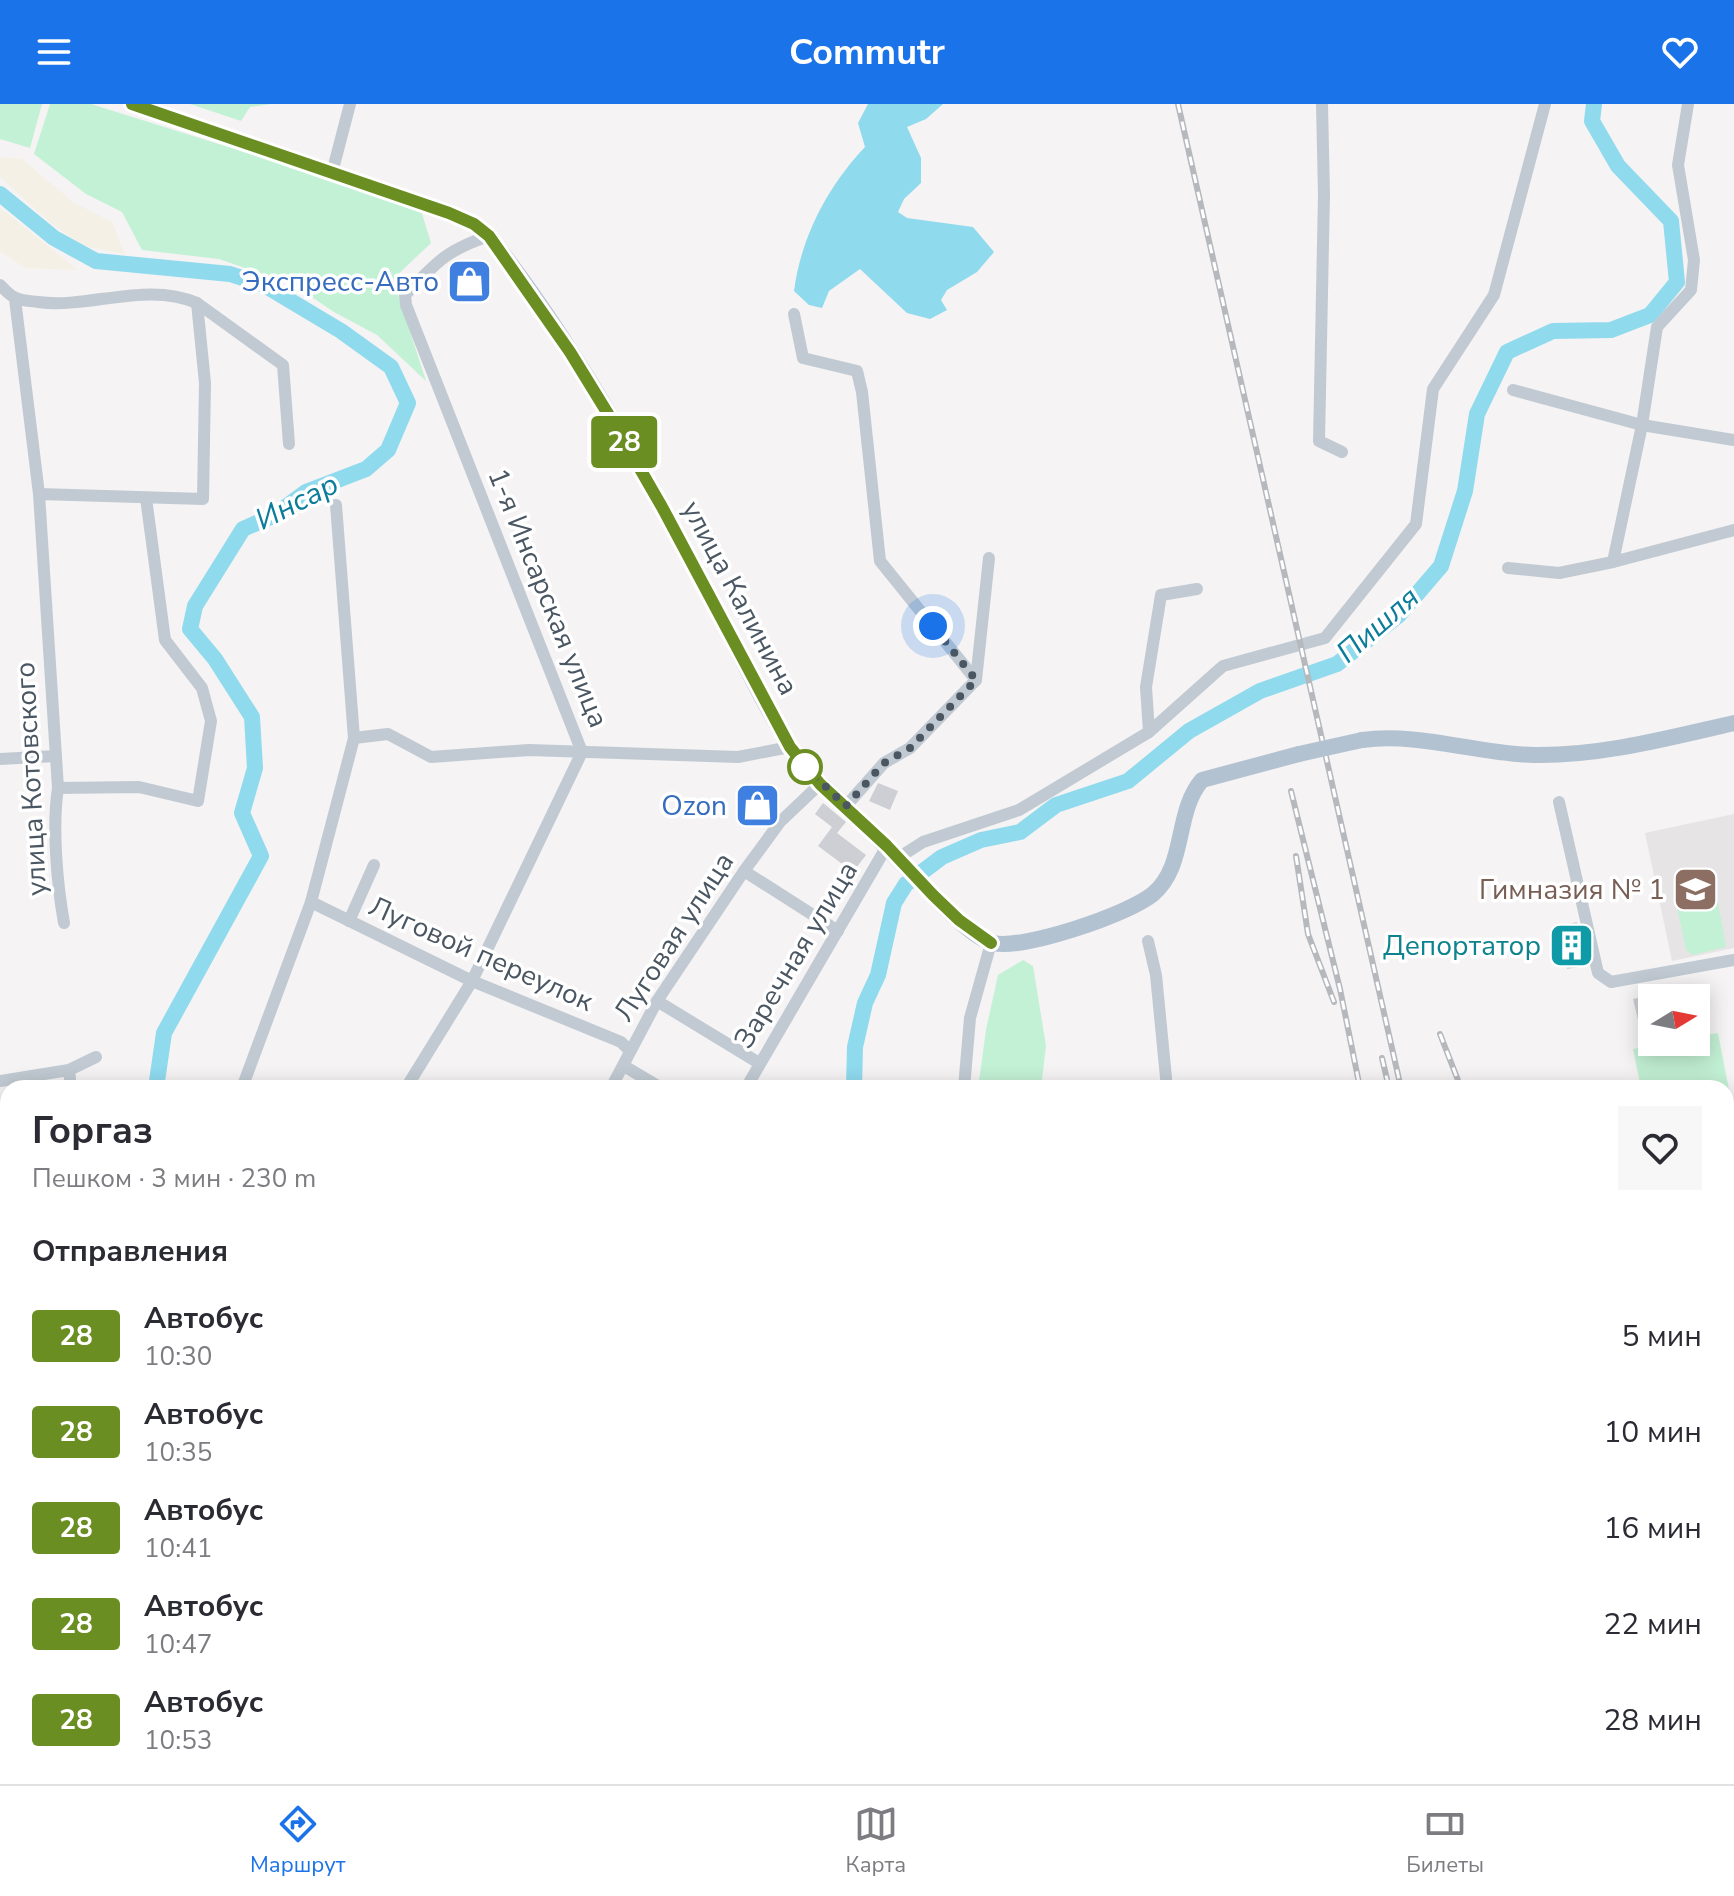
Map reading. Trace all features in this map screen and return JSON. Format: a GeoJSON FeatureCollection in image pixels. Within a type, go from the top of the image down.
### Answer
{"type":"FeatureCollection","features":[{"type":"Feature","properties":{"kind":"main road","name":"улица Калинина"},"geometry":{"type":"LineString","coordinates":[[132,104],[449,213],[474,224],[489,236],[570,352],[613,422],[790,747],[820,784],[846,806],[933,895],[959,920],[991,943]]}},
{"type":"Feature","properties":{"kind":"main road"},"geometry":{"type":"LineString","coordinates":[[991,943],[1016,944],[1044,938],[1141,903],[1156,892],[1175,859],[1186,806],[1202,780],[1362,740],[1417,741],[1532,755],[1602,750],[1734,723]]}},
{"type":"Feature","properties":{"kind":"street"},"geometry":{"type":"LineString","coordinates":[[332,173],[350,104]]}},
{"type":"Feature","properties":{"kind":"street"},"geometry":{"type":"LineString","coordinates":[[1322,104],[1324,194],[1319,441],[1342,452]]}},
{"type":"Feature","properties":{"kind":"street"},"geometry":{"type":"LineString","coordinates":[[897,857],[923,842],[1019,810],[1149,732],[1223,666],[1325,638],[1416,524],[1433,389],[1494,295],[1545,104]]}},
{"type":"Feature","properties":{"kind":"street"},"geometry":{"type":"LineString","coordinates":[[1613,562],[1642,425],[1657,327],[1691,290],[1694,260],[1678,165],[1688,104]]}},
{"type":"Feature","properties":{"kind":"street","name":"1-я Инсарская улица"},"geometry":{"type":"LineString","coordinates":[[411,1080],[472,981],[582,752],[406,305],[405,295],[443,256],[489,236]]}},
{"type":"Feature","properties":{"kind":"street"},"geometry":{"type":"LineString","coordinates":[[0,285],[15,299],[65,305],[99,298],[156,295],[182,297],[197,303],[283,365],[289,444]]}},
{"type":"Feature","properties":{"kind":"street","name":"улица Котовского"},"geometry":{"type":"LineString","coordinates":[[15,299],[39,494],[58,788],[59,891],[64,923]]}},
{"type":"Feature","properties":{"kind":"street"},"geometry":{"type":"LineString","coordinates":[[39,494],[203,499],[205,383],[197,303]]}},
{"type":"Feature","properties":{"kind":"street"},"geometry":{"type":"LineString","coordinates":[[794,314],[803,358],[857,371],[862,392],[880,561],[976,680]]}},
{"type":"Feature","properties":{"kind":"street"},"geometry":{"type":"LineString","coordinates":[[1513,390],[1642,425],[1734,440]]}},
{"type":"Feature","properties":{"kind":"street"},"geometry":{"type":"LineString","coordinates":[[58,788],[139,787],[198,801],[211,721],[202,688],[165,640],[146,498]]}},
{"type":"Feature","properties":{"kind":"street"},"geometry":{"type":"LineString","coordinates":[[245,1080],[311,902],[354,738],[336,505]]}},
{"type":"Feature","properties":{"kind":"street"},"geometry":{"type":"LineString","coordinates":[[1508,568],[1559,573],[1734,530]]}},
{"type":"Feature","properties":{"kind":"street"},"geometry":{"type":"LineString","coordinates":[[846,806],[884,763],[910,748],[976,680],[989,558]]}},
{"type":"Feature","properties":{"kind":"street"},"geometry":{"type":"LineString","coordinates":[[1149,732],[1146,687],[1161,595],[1197,589]]}},
{"type":"Feature","properties":{"kind":"street"},"geometry":{"type":"LineString","coordinates":[[354,738],[388,734],[431,757],[529,750],[738,757],[790,747]]}},
{"type":"Feature","properties":{"kind":"street"},"geometry":{"type":"LineString","coordinates":[[0,759],[56,756]]}},
{"type":"Feature","properties":{"kind":"street","name":"Луговая улица"},"geometry":{"type":"LineString","coordinates":[[616,1080],[657,1001],[744,871],[780,822],[820,784]]}},
{"type":"Feature","properties":{"kind":"street"},"geometry":{"type":"LineString","coordinates":[[1559,802],[1598,973],[1611,982],[1734,960]]}},
{"type":"Feature","properties":{"kind":"street","name":"Заречная улица"},"geometry":{"type":"LineString","coordinates":[[750,1080],[838,931],[897,857]]}},
{"type":"Feature","properties":{"kind":"street"},"geometry":{"type":"LineString","coordinates":[[349,921],[374,865]]}},
{"type":"Feature","properties":{"kind":"street"},"geometry":{"type":"LineString","coordinates":[[744,871],[838,931]]}},
{"type":"Feature","properties":{"kind":"street","name":"Луговой переулок"},"geometry":{"type":"LineString","coordinates":[[311,902],[472,981],[621,1042],[630,1051]]}},
{"type":"Feature","properties":{"kind":"street"},"geometry":{"type":"LineString","coordinates":[[1148,941],[1156,975],[1166,1080]]}},
{"type":"Feature","properties":{"kind":"street"},"geometry":{"type":"LineString","coordinates":[[965,1080],[970,1018],[991,943]]}},
{"type":"Feature","properties":{"kind":"street"},"geometry":{"type":"LineString","coordinates":[[657,1001],[759,1063]]}},
{"type":"Feature","properties":{"kind":"street"},"geometry":{"type":"LineString","coordinates":[[6,1080],[69,1070],[96,1057]]}},
{"type":"Feature","properties":{"kind":"street"},"geometry":{"type":"LineString","coordinates":[[624,1066],[648,1080]]}},
{"type":"Feature","properties":{"kind":"street"},"geometry":{"type":"LineString","coordinates":[[69,1070],[70,1080]]}},
{"type":"Feature","properties":{"kind":"shaded area","name":"Гимназия № 1"},"geometry":{"type":"Polygon","coordinates":[[[1734,814],[1734,948],[1672,961],[1645,833],[1734,814]]]}},
{"type":"Feature","properties":{"kind":"green space"},"geometry":{"type":"Polygon","coordinates":[[[0,104],[42,104],[30,148],[0,139],[0,104]]]}},
{"type":"Feature","properties":{"kind":"green space"},"geometry":{"type":"Polygon","coordinates":[[[50,104],[91,104],[420,207],[431,243],[393,279],[426,381],[377,335],[334,312],[294,285],[219,259],[142,250],[122,212],[86,194],[34,154],[50,104]]]}},
{"type":"Feature","properties":{"kind":"green space"},"geometry":{"type":"Polygon","coordinates":[[[190,104],[271,104],[250,107],[241,121],[190,104]]]}},
{"type":"Feature","properties":{"kind":"green space"},"geometry":{"type":"Polygon","coordinates":[[[1707,876],[1714,881],[1726,947],[1692,955],[1686,950],[1673,887],[1677,883],[1707,876]]]}},
{"type":"Feature","properties":{"kind":"green space"},"geometry":{"type":"Polygon","coordinates":[[[1023,960],[1033,966],[1046,1046],[1042,1080],[979,1080],[998,975],[1023,960]]]}},
{"type":"Feature","properties":{"kind":"green space"},"geometry":{"type":"Polygon","coordinates":[[[1718,1033],[1727,1080],[1639,1080],[1633,1049],[1638,1048],[1638,1056],[1710,1056],[1710,1034],[1718,1033]]]}},
{"type":"Feature","properties":{"kind":"sand"},"geometry":{"type":"Polygon","coordinates":[[[0,157],[22,159],[73,202],[112,222],[125,254],[84,246],[52,224],[0,177],[0,157]]]}},
{"type":"Feature","properties":{"kind":"sand"},"geometry":{"type":"Polygon","coordinates":[[[0,208],[78,270],[25,268],[0,251],[0,208]]]}},
{"type":"Feature","properties":{"kind":"water"},"geometry":{"type":"Polygon","coordinates":[[[868,104],[943,104],[926,119],[907,127],[921,158],[921,183],[904,199],[898,212],[907,218],[973,227],[994,252],[977,272],[947,290],[941,300],[947,310],[930,319],[907,313],[860,269],[829,291],[822,308],[809,305],[794,291],[803,251],[818,213],[839,178],[865,147],[858,123],[868,104]]]}},
{"type":"Feature","properties":{"kind":"building"},"geometry":{"type":"Polygon","coordinates":[[[878,783],[898,791],[890,810],[869,801],[878,783]]]}},
{"type":"Feature","properties":{"kind":"building"},"geometry":{"type":"Polygon","coordinates":[[[823,803],[846,822],[837,833],[866,855],[853,872],[818,846],[832,827],[815,814],[823,803]]]}},
{"type":"Feature","properties":{"kind":"building","name":"Депортатор"},"geometry":{"type":"Polygon","coordinates":[[[1577,922],[1585,966],[1567,969],[1559,926],[1577,922]]]}},
{"type":"Feature","properties":{"kind":"building"},"geometry":{"type":"Polygon","coordinates":[[[1638,998],[1638,1020],[1633,999],[1638,998]]]}},
{"type":"Feature","properties":{"kind":"waterway","name":"Пишля"},"geometry":{"type":"LineString","coordinates":[[854,1080],[855,1047],[865,1003],[878,975],[894,903],[906,884],[942,857],[981,840],[1020,832],[1056,805],[1128,781],[1189,731],[1260,691],[1337,664],[1399,615],[1441,566],[1465,491],[1477,414],[1507,352],[1553,331],[1611,330],[1650,315],[1677,282],[1671,221],[1618,166],[1592,121],[1594,104]]}},
{"type":"Feature","properties":{"kind":"waterway","name":"Инсар"},"geometry":{"type":"LineString","coordinates":[[0,194],[54,238],[96,261],[230,274],[264,285],[341,331],[391,367],[408,403],[388,450],[366,469],[306,492],[275,515],[243,529],[195,606],[190,629],[215,659],[252,717],[255,768],[242,813],[261,856],[164,1033],[157,1080]]}},
{"type":"Feature","properties":{"kind":"railway"},"geometry":{"type":"LineString","coordinates":[[1178,104],[1399,1080]]}},
{"type":"Feature","properties":{"kind":"railway"},"geometry":{"type":"LineString","coordinates":[[1291,791],[1340,989],[1358,1080]]}},
{"type":"Feature","properties":{"kind":"railway"},"geometry":{"type":"LineString","coordinates":[[1296,856],[1308,934],[1334,1002]]}},
{"type":"Feature","properties":{"kind":"railway"},"geometry":{"type":"LineString","coordinates":[[1440,1034],[1458,1080]]}},
{"type":"Feature","properties":{"kind":"railway"},"geometry":{"type":"LineString","coordinates":[[1382,1058],[1387,1080]]}},
{"type":"Feature","properties":{"kind":"bus line","name":"28"},"geometry":{"type":"LineString","coordinates":[[132,104],[449,213],[474,224],[489,236],[570,352],[613,422],[790,747],[820,784],[887,846],[933,895],[959,920],[991,943]]}},
{"type":"Feature","properties":{"kind":"place","name":"Экспресс-Авто"},"geometry":{"type":"Point","coordinates":[470,282]}},
{"type":"Feature","properties":{"kind":"place","name":"Ozon"},"geometry":{"type":"Point","coordinates":[758,806]}},
{"type":"Feature","properties":{"kind":"place","name":"Гимназия № 1"},"geometry":{"type":"Point","coordinates":[1696,890]}},
{"type":"Feature","properties":{"kind":"place","name":"Депортатор"},"geometry":{"type":"Point","coordinates":[1572,946]}},
{"type":"Feature","properties":{"kind":"route"},"geometry":{"type":"LineString","coordinates":[[805,767],[846,806],[884,763],[910,748],[976,680],[933,626]]}}]}
